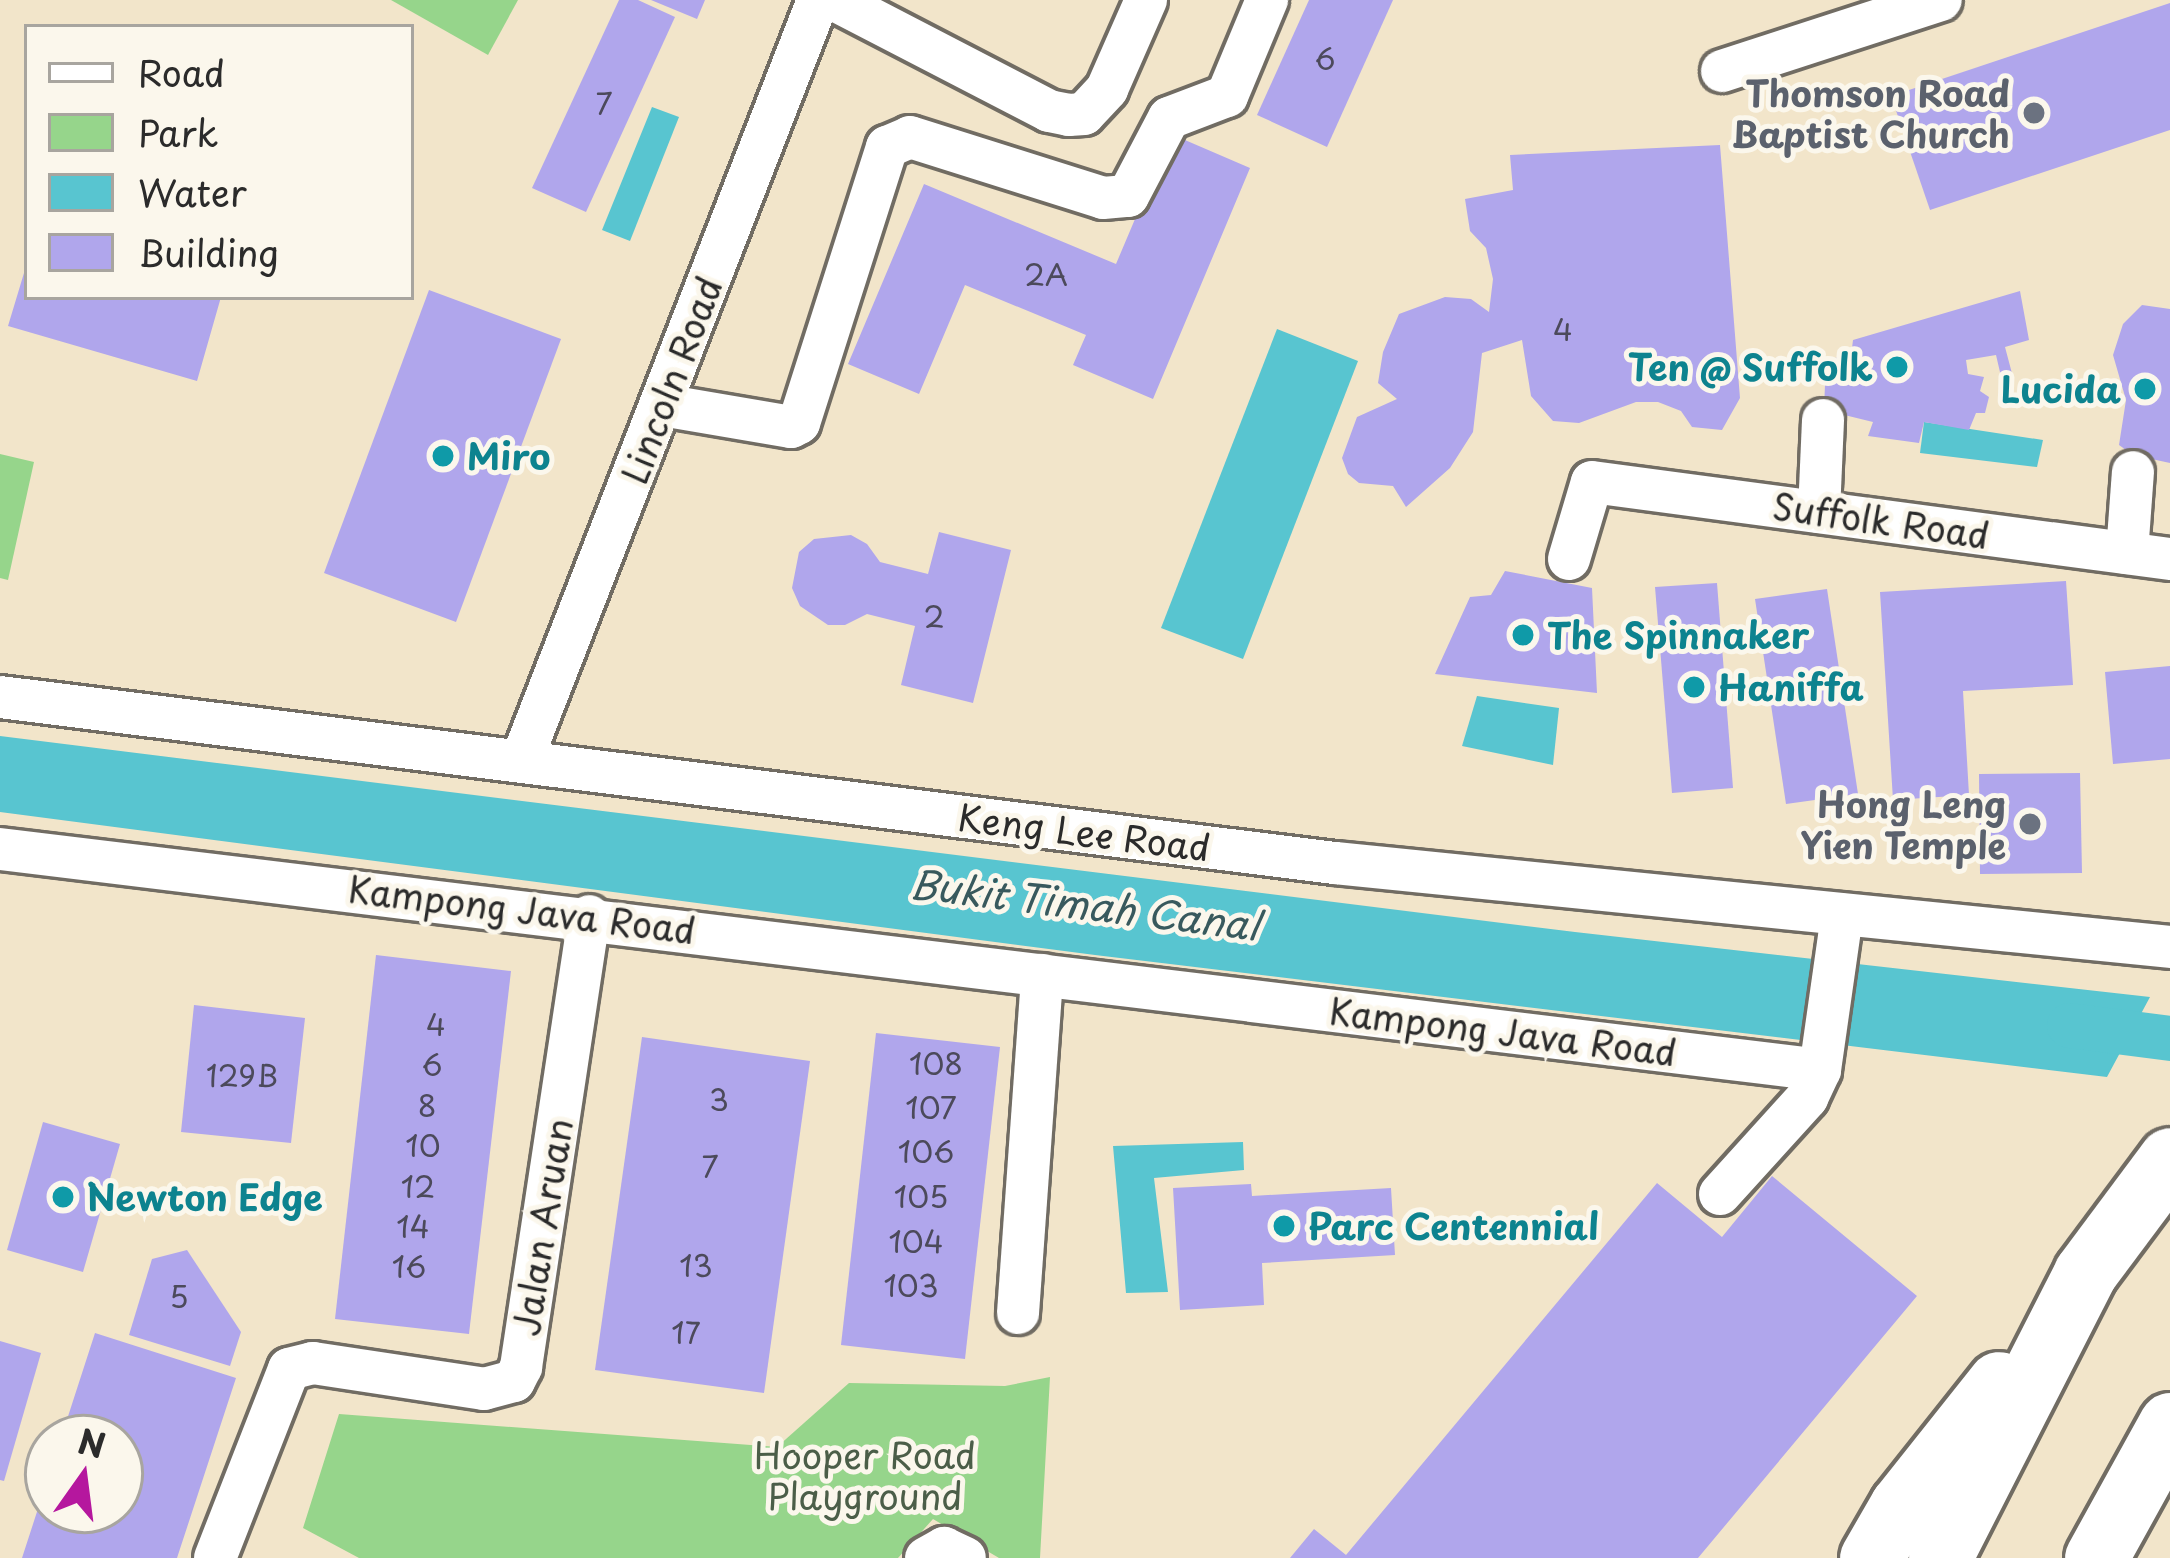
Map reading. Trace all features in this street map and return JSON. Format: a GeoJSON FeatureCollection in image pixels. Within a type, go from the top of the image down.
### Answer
{"type":"FeatureCollection","features":[{"type":"Feature","properties":{"kind":"highway"},"geometry":{"type":"LineString","coordinates":[[1871,1558],[1901,1506],[2170,1160]]}},
{"type":"Feature","properties":{"kind":"highway"},"geometry":{"type":"LineString","coordinates":[[1940,1558],[2101,1252]]}},
{"type":"Feature","properties":{"kind":"highway"},"geometry":{"type":"LineString","coordinates":[[2096,1558],[2170,1424]]}},
{"type":"Feature","properties":{"kind":"street","name":"Lincoln Road"},"geometry":{"type":"LineString","coordinates":[[522,759],[818,0]]}},
{"type":"Feature","properties":{"kind":"street"},"geometry":{"type":"LineString","coordinates":[[836,0],[1049,111],[1069,115],[1084,114],[1097,103],[1146,0]]}},
{"type":"Feature","properties":{"kind":"street"},"geometry":{"type":"LineString","coordinates":[[662,405],[791,427],[799,423],[887,147],[910,137],[1102,198],[1128,196],[1168,118],[1227,96],[1267,0]]}},
{"type":"Feature","properties":{"kind":"street"},"geometry":{"type":"LineString","coordinates":[[1722,71],[1941,0]]}},
{"type":"Feature","properties":{"kind":"street"},"geometry":{"type":"LineString","coordinates":[[1819,512],[1823,420]]}},
{"type":"Feature","properties":{"kind":"street"},"geometry":{"type":"LineString","coordinates":[[2127,553],[2133,472]]}},
{"type":"Feature","properties":{"kind":"street","name":"Suffolk Road"},"geometry":{"type":"LineString","coordinates":[[1569,559],[1592,482],[2170,559]]}},
{"type":"Feature","properties":{"kind":"street","name":"Keng Lee Road"},"geometry":{"type":"LineString","coordinates":[[0,697],[1335,863],[2170,947]]}},
{"type":"Feature","properties":{"kind":"street","name":"Kampong Java Road"},"geometry":{"type":"LineString","coordinates":[[0,849],[589,916],[1820,1068]]}},
{"type":"Feature","properties":{"kind":"street","name":"Jalan Aruan"},"geometry":{"type":"LineString","coordinates":[[215,1558],[290,1370],[313,1363],[484,1389],[514,1381],[521,1367],[589,916]]}},
{"type":"Feature","properties":{"kind":"street"},"geometry":{"type":"LineString","coordinates":[[1720,1194],[1808,1098],[1820,1068],[1842,916]]}},
{"type":"Feature","properties":{"kind":"street"},"geometry":{"type":"LineString","coordinates":[[1018,1312],[1042,975]]}},
{"type":"Feature","properties":{"kind":"street"},"geometry":{"type":"LineString","coordinates":[[926,1558],[944,1547],[965,1558]]}},
{"type":"Feature","properties":{"kind":"green space"},"geometry":{"type":"Polygon","coordinates":[[[391,0],[518,0],[488,55],[391,0]]]}},
{"type":"Feature","properties":{"kind":"green space"},"geometry":{"type":"Polygon","coordinates":[[[0,454],[34,462],[8,580],[0,578],[0,454]]]}},
{"type":"Feature","properties":{"kind":"green space","name":"Hooper Road Playground"},"geometry":{"type":"Polygon","coordinates":[[[1050,1377],[1040,1558],[999,1558],[933,1519],[898,1558],[359,1558],[303,1528],[339,1414],[777,1447],[849,1383],[1005,1386],[1050,1377]]]}},
{"type":"Feature","properties":{"kind":"water"},"geometry":{"type":"Polygon","coordinates":[[[652,107],[679,117],[630,241],[602,230],[652,107]]]}},
{"type":"Feature","properties":{"kind":"water"},"geometry":{"type":"Polygon","coordinates":[[[1277,329],[1358,361],[1243,659],[1161,628],[1277,329]]]}},
{"type":"Feature","properties":{"kind":"water"},"geometry":{"type":"Polygon","coordinates":[[[1924,422],[2043,440],[2037,467],[1920,453],[1924,422]]]}},
{"type":"Feature","properties":{"kind":"water"},"geometry":{"type":"Polygon","coordinates":[[[1477,696],[1559,708],[1553,765],[1462,746],[1477,696]]]}},
{"type":"Feature","properties":{"kind":"water"},"geometry":{"type":"Polygon","coordinates":[[[0,736],[1575,932],[2150,997],[2107,1077],[1095,955],[0,812],[0,736]]]}},
{"type":"Feature","properties":{"kind":"water"},"geometry":{"type":"Polygon","coordinates":[[[1243,1142],[1244,1170],[1154,1178],[1168,1292],[1126,1293],[1113,1146],[1243,1142]]]}},
{"type":"Feature","properties":{"kind":"building"},"geometry":{"type":"Polygon","coordinates":[[[619,0],[638,0],[675,17],[586,212],[532,188],[619,0]]]}},
{"type":"Feature","properties":{"kind":"building"},"geometry":{"type":"Polygon","coordinates":[[[651,0],[705,0],[697,19],[651,0]]]}},
{"type":"Feature","properties":{"kind":"building"},"geometry":{"type":"Polygon","coordinates":[[[1309,0],[1393,0],[1327,147],[1257,115],[1309,0]]]}},
{"type":"Feature","properties":{"kind":"building","name":"Thomson Road Baptist Church"},"geometry":{"type":"Polygon","coordinates":[[[2170,3],[2170,130],[1930,210],[1891,96],[2170,3]]]}},
{"type":"Feature","properties":{"kind":"building"},"geometry":{"type":"Polygon","coordinates":[[[1171,134],[1250,168],[1153,399],[1073,365],[1086,335],[965,285],[919,394],[848,364],[924,184],[1116,264],[1171,134]]]}},
{"type":"Feature","properties":{"kind":"building"},"geometry":{"type":"Polygon","coordinates":[[[1720,145],[1740,398],[1722,430],[1692,427],[1681,411],[1658,402],[1636,402],[1579,423],[1553,421],[1531,396],[1522,340],[1482,353],[1473,432],[1450,468],[1406,507],[1393,486],[1359,483],[1348,474],[1342,458],[1357,417],[1397,399],[1378,383],[1383,352],[1399,314],[1445,297],[1471,299],[1489,312],[1493,279],[1486,248],[1470,231],[1465,199],[1513,190],[1510,155],[1720,145]]]}},
{"type":"Feature","properties":{"kind":"building"},"geometry":{"type":"Polygon","coordinates":[[[24,273],[24,300],[220,300],[197,381],[8,326],[24,273]]]}},
{"type":"Feature","properties":{"kind":"building","name":"Miro"},"geometry":{"type":"Polygon","coordinates":[[[429,290],[561,339],[456,622],[324,573],[429,290]]]}},
{"type":"Feature","properties":{"kind":"building","name":"Ten @ Suffolk"},"geometry":{"type":"Polygon","coordinates":[[[2020,291],[2029,340],[2005,347],[2014,381],[2003,385],[1996,355],[1966,360],[1968,374],[1984,377],[1980,391],[1989,397],[1985,413],[1976,413],[1969,430],[1924,422],[1919,443],[1868,436],[1873,422],[1824,410],[1826,359],[1851,356],[1853,340],[2020,291]]]}},
{"type":"Feature","properties":{"kind":"building","name":"Lucida"},"geometry":{"type":"Polygon","coordinates":[[[2142,305],[2170,309],[2170,463],[2133,455],[2119,445],[2126,400],[2113,355],[2123,324],[2142,305]]]}},
{"type":"Feature","properties":{"kind":"building"},"geometry":{"type":"Polygon","coordinates":[[[939,532],[1011,550],[973,703],[901,685],[915,626],[867,614],[845,625],[828,625],[800,606],[792,588],[799,552],[814,539],[851,535],[867,544],[880,562],[928,574],[939,532]]]}},
{"type":"Feature","properties":{"kind":"building","name":"The Spinnaker"},"geometry":{"type":"Polygon","coordinates":[[[1505,571],[1592,588],[1597,693],[1435,674],[1470,597],[1491,595],[1505,571]]]}},
{"type":"Feature","properties":{"kind":"building"},"geometry":{"type":"Polygon","coordinates":[[[2066,581],[2073,685],[1963,691],[1969,795],[1893,800],[1880,592],[2066,581]]]}},
{"type":"Feature","properties":{"kind":"building","name":"Haniffa"},"geometry":{"type":"Polygon","coordinates":[[[1717,583],[1733,788],[1672,793],[1655,587],[1717,583]]]}},
{"type":"Feature","properties":{"kind":"building"},"geometry":{"type":"Polygon","coordinates":[[[1827,589],[1858,794],[1786,804],[1755,599],[1827,589]]]}},
{"type":"Feature","properties":{"kind":"building"},"geometry":{"type":"Polygon","coordinates":[[[2170,666],[2170,759],[2113,764],[2105,672],[2170,666]]]}},
{"type":"Feature","properties":{"kind":"building","name":"Hong Leng Yien Temple"},"geometry":{"type":"Polygon","coordinates":[[[2080,773],[2082,873],[1980,874],[1979,774],[2080,773]]]}},
{"type":"Feature","properties":{"kind":"building"},"geometry":{"type":"Polygon","coordinates":[[[376,955],[511,971],[469,1334],[335,1319],[376,955]]]}},
{"type":"Feature","properties":{"kind":"building"},"geometry":{"type":"Polygon","coordinates":[[[194,1005],[305,1018],[291,1143],[181,1132],[194,1005]]]}},
{"type":"Feature","properties":{"kind":"building"},"geometry":{"type":"Polygon","coordinates":[[[876,1033],[1000,1047],[965,1359],[841,1345],[876,1033]]]}},
{"type":"Feature","properties":{"kind":"building"},"geometry":{"type":"Polygon","coordinates":[[[642,1037],[810,1061],[764,1393],[595,1370],[642,1037]]]}},
{"type":"Feature","properties":{"kind":"building","name":"Newton Edge"},"geometry":{"type":"Polygon","coordinates":[[[43,1122],[120,1144],[83,1272],[7,1250],[43,1122]]]}},
{"type":"Feature","properties":{"kind":"building"},"geometry":{"type":"Polygon","coordinates":[[[1772,1176],[1917,1296],[1698,1558],[1290,1558],[1314,1529],[1346,1555],[1657,1183],[1722,1237],[1772,1176]]]}},
{"type":"Feature","properties":{"kind":"building","name":"Parc Centennial"},"geometry":{"type":"Polygon","coordinates":[[[1251,1184],[1252,1196],[1391,1188],[1395,1255],[1262,1263],[1264,1305],[1180,1310],[1173,1188],[1251,1184]]]}},
{"type":"Feature","properties":{"kind":"building"},"geometry":{"type":"Polygon","coordinates":[[[187,1250],[241,1332],[230,1366],[129,1335],[152,1259],[187,1250]]]}},
{"type":"Feature","properties":{"kind":"building"},"geometry":{"type":"Polygon","coordinates":[[[95,1333],[236,1378],[177,1558],[22,1558],[30,1534],[144,1534],[144,1414],[69,1414],[95,1333]]]}},
{"type":"Feature","properties":{"kind":"building"},"geometry":{"type":"Polygon","coordinates":[[[0,1341],[41,1353],[4,1481],[0,1480],[0,1341]]]}},
{"type":"Feature","properties":{"kind":"waterway","name":"Bukit Timah Canal"},"geometry":{"type":"LineString","coordinates":[[2069,1025],[2170,1038]]}},
{"type":"Feature","properties":{"kind":"place","name":"Thomson Road Baptist Church"},"geometry":{"type":"Point","coordinates":[2034,113]}},
{"type":"Feature","properties":{"kind":"place","name":"Ten @ Suffolk"},"geometry":{"type":"Point","coordinates":[1897,367]}},
{"type":"Feature","properties":{"kind":"place","name":"Lucida"},"geometry":{"type":"Point","coordinates":[2145,389]}},
{"type":"Feature","properties":{"kind":"place","name":"Miro"},"geometry":{"type":"Point","coordinates":[443,456]}},
{"type":"Feature","properties":{"kind":"place","name":"The Spinnaker"},"geometry":{"type":"Point","coordinates":[1523,635]}},
{"type":"Feature","properties":{"kind":"place","name":"Haniffa"},"geometry":{"type":"Point","coordinates":[1694,687]}},
{"type":"Feature","properties":{"kind":"place","name":"Hong Leng Yien Temple"},"geometry":{"type":"Point","coordinates":[2030,824]}},
{"type":"Feature","properties":{"kind":"place","name":"Newton Edge"},"geometry":{"type":"Point","coordinates":[63,1197]}},
{"type":"Feature","properties":{"kind":"place","name":"Parc Centennial"},"geometry":{"type":"Point","coordinates":[1284,1226]}}]}
